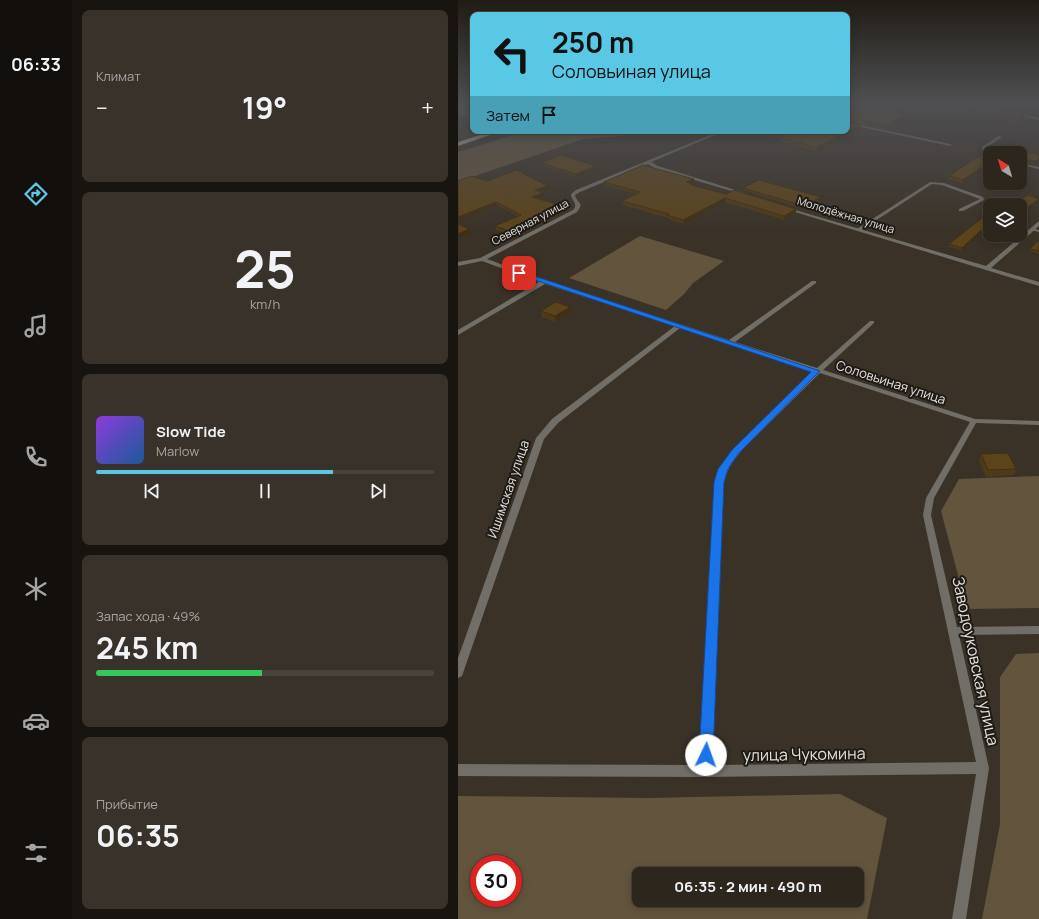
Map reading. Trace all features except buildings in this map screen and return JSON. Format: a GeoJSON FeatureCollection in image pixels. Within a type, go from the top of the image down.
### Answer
{"type":"FeatureCollection","features":[{"type":"Feature","properties":{"kind":"street","name":"Северная улица"},"geometry":{"type":"LineString","coordinates":[[458,264],[482,259],[575,211],[578,207],[578,203],[573,194],[686,146]]}},
{"type":"Feature","properties":{"kind":"street"},"geometry":{"type":"LineString","coordinates":[[648,162],[656,167],[746,195]]}},
{"type":"Feature","properties":{"kind":"street"},"geometry":{"type":"LineString","coordinates":[[1027,165],[1039,168]]}},
{"type":"Feature","properties":{"kind":"street","name":"Молодёжная улица"},"geometry":{"type":"LineString","coordinates":[[783,206],[1039,284]]}},
{"type":"Feature","properties":{"kind":"street"},"geometry":{"type":"LineString","coordinates":[[987,268],[1039,223]]}},
{"type":"Feature","properties":{"kind":"street","name":"Соловьиная улица"},"geometry":{"type":"LineString","coordinates":[[482,259],[544,282],[974,422],[1039,423]]}},
{"type":"Feature","properties":{"kind":"street"},"geometry":{"type":"LineString","coordinates":[[458,333],[544,282]]}},
{"type":"Feature","properties":{"kind":"street"},"geometry":{"type":"LineString","coordinates":[[730,342],[814,282]]}},
{"type":"Feature","properties":{"kind":"street"},"geometry":{"type":"LineString","coordinates":[[705,771],[719,482],[723,469],[735,452],[816,371],[872,322]]}},
{"type":"Feature","properties":{"kind":"street","name":"Ишимская улица"},"geometry":{"type":"LineString","coordinates":[[458,673],[540,438],[555,421],[679,326]]}},
{"type":"Feature","properties":{"kind":"street","name":"Заводоуковская улица"},"geometry":{"type":"LineString","coordinates":[[959,919],[983,768],[927,515],[930,498],[974,422]]}},
{"type":"Feature","properties":{"kind":"street"},"geometry":{"type":"LineString","coordinates":[[953,631],[1039,630]]}},
{"type":"Feature","properties":{"kind":"street","name":"улица Чукомина"},"geometry":{"type":"LineString","coordinates":[[458,770],[705,771],[983,768]]}},
{"type":"Feature","properties":{"kind":"lane"},"geometry":{"type":"LineString","coordinates":[[859,230],[931,183],[943,184],[982,198],[982,200],[961,210]]}},
{"type":"Feature","properties":{"kind":"lane"},"geometry":{"type":"LineString","coordinates":[[1033,229],[1039,231]]}},
{"type":"Feature","properties":{"kind":"shaded area"},"geometry":{"type":"Polygon","coordinates":[[[478,146],[563,146],[458,182],[458,152],[478,146]]]}},
{"type":"Feature","properties":{"kind":"shaded area"},"geometry":{"type":"Polygon","coordinates":[[[640,236],[724,261],[693,283],[684,294],[666,310],[569,278],[640,236]]]}},
{"type":"Feature","properties":{"kind":"shaded area"},"geometry":{"type":"Polygon","coordinates":[[[1039,476],[1039,608],[967,609],[941,511],[959,479],[1039,476]]]}},
{"type":"Feature","properties":{"kind":"shaded area"},"geometry":{"type":"Polygon","coordinates":[[[1039,653],[1039,919],[982,919],[1000,824],[1000,677],[1016,654],[1039,653]]]}},
{"type":"Feature","properties":{"kind":"shaded area"},"geometry":{"type":"Polygon","coordinates":[[[840,794],[887,818],[867,919],[458,919],[458,796],[649,798],[840,794]]]}},
{"type":"Feature","properties":{"kind":"route"},"geometry":{"type":"LineString","coordinates":[[519,273],[816,371],[735,452],[723,469],[719,482],[706,755]]}}]}
